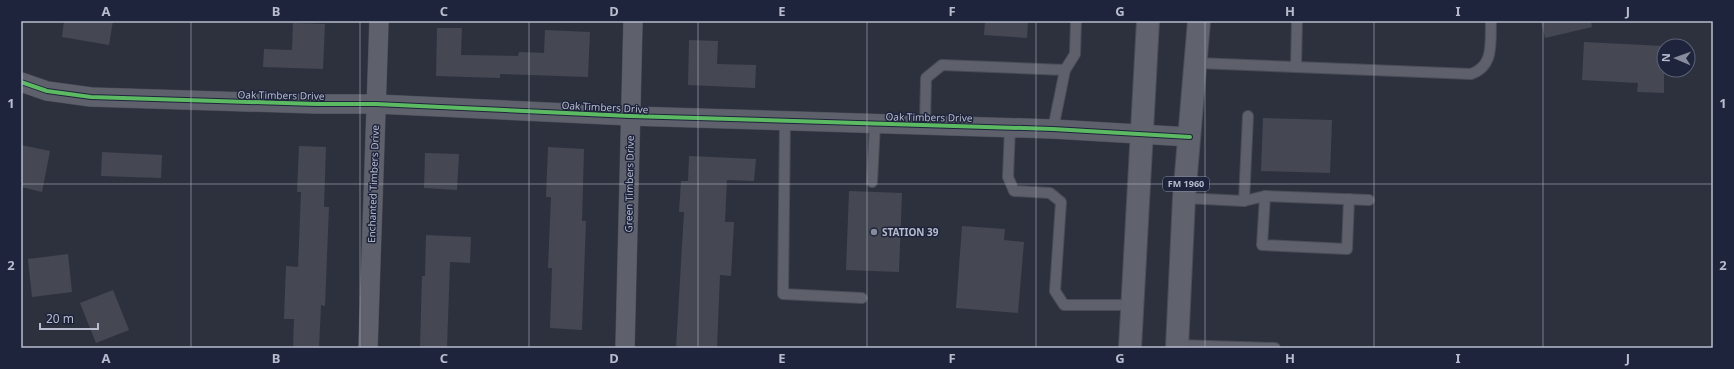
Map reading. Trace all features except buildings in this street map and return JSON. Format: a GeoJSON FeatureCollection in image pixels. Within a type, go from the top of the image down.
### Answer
{"type":"FeatureCollection","features":[{"type":"Feature","properties":{"kind":"main road"},"geometry":{"type":"LineString","coordinates":[[1130,348],[1148,21]]}},
{"type":"Feature","properties":{"kind":"main road","name":"FM 1960"},"geometry":{"type":"LineString","coordinates":[[1178,346],[1184,198],[1197,63],[1199,21]]}},
{"type":"Feature","properties":{"kind":"street","name":"Enchanted Timbers Drive"},"geometry":{"type":"LineString","coordinates":[[368,348],[379,21]]}},
{"type":"Feature","properties":{"kind":"street","name":"Green Timbers Drive"},"geometry":{"type":"LineString","coordinates":[[625,348],[633,21]]}},
{"type":"Feature","properties":{"kind":"street","name":"Oak Timbers Drive"},"geometry":{"type":"LineString","coordinates":[[21,82],[47,91],[91,97],[316,104],[376,104],[630,116],[1010,127],[1190,137]]}},
{"type":"Feature","properties":{"kind":"lane"},"geometry":{"type":"LineString","coordinates":[[1053,129],[1065,70],[1075,54],[1076,21]]}},
{"type":"Feature","properties":{"kind":"lane"},"geometry":{"type":"LineString","coordinates":[[1296,67],[1297,21]]}},
{"type":"Feature","properties":{"kind":"lane"},"geometry":{"type":"LineString","coordinates":[[1197,63],[1471,74],[1483,68],[1487,61],[1490,52],[1491,21]]}},
{"type":"Feature","properties":{"kind":"lane"},"geometry":{"type":"LineString","coordinates":[[924,125],[926,78],[942,65],[1065,70]]}},
{"type":"Feature","properties":{"kind":"lane"},"geometry":{"type":"LineString","coordinates":[[1244,201],[1248,116]]}},
{"type":"Feature","properties":{"kind":"lane"},"geometry":{"type":"LineString","coordinates":[[785,121],[783,294],[862,298]]}},
{"type":"Feature","properties":{"kind":"lane"},"geometry":{"type":"LineString","coordinates":[[872,182],[875,124]]}},
{"type":"Feature","properties":{"kind":"lane"},"geometry":{"type":"LineString","coordinates":[[1010,127],[1008,177],[1014,191],[1050,193],[1061,202],[1055,291],[1064,305],[1132,305]]}},
{"type":"Feature","properties":{"kind":"lane"},"geometry":{"type":"LineString","coordinates":[[1265,196],[1262,245],[1346,249],[1349,199]]}},
{"type":"Feature","properties":{"kind":"lane"},"geometry":{"type":"LineString","coordinates":[[1184,198],[1244,201],[1265,196],[1369,200]]}},
{"type":"Feature","properties":{"kind":"lane"},"geometry":{"type":"LineString","coordinates":[[1178,346],[1275,348]]}},
{"type":"Feature","properties":{"kind":"cycle path"},"geometry":{"type":"LineString","coordinates":[[21,82],[47,91],[91,97],[316,104],[376,104],[630,116],[1053,129],[1190,137]]}},
{"type":"Feature","properties":{"kind":"place","name":"STATION 39"},"geometry":{"type":"Point","coordinates":[874,232]}}]}
